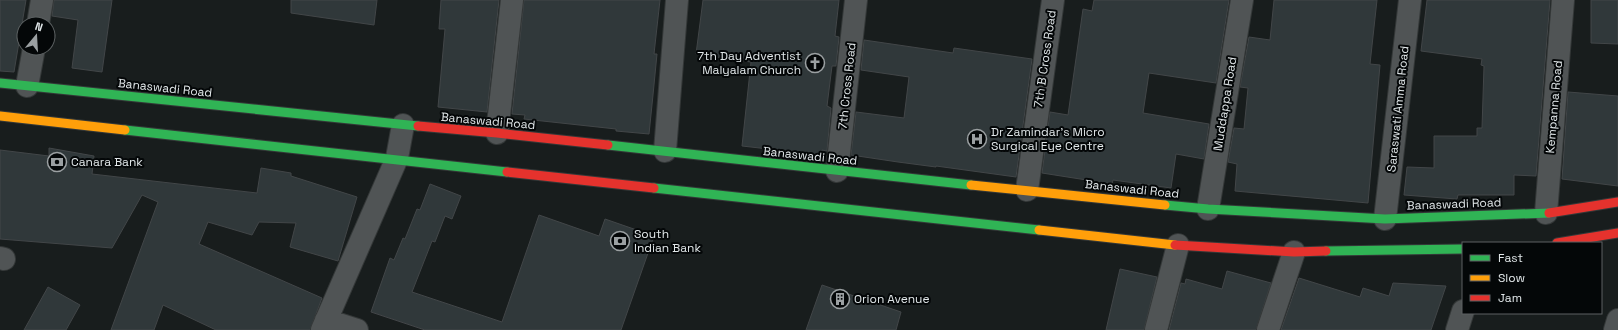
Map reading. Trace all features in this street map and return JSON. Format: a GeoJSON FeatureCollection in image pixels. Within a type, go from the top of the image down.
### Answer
{"type":"FeatureCollection","features":[{"type":"Feature","properties":{"kind":"main road","name":"Banaswadi Road"},"geometry":{"type":"LineString","coordinates":[[0,83],[403,125],[497,133],[837,171],[1208,209],[1385,218],[1546,213],[1618,202]]}},
{"type":"Feature","properties":{"kind":"main road"},"geometry":{"type":"LineString","coordinates":[[0,116],[397,158],[1178,245],[1294,252],[1462,250]]}},
{"type":"Feature","properties":{"kind":"main road"},"geometry":{"type":"LineString","coordinates":[[1563,242],[1618,233]]}},
{"type":"Feature","properties":{"kind":"street"},"geometry":{"type":"LineString","coordinates":[[39,16],[42,0]]}},
{"type":"Feature","properties":{"kind":"street"},"geometry":{"type":"LineString","coordinates":[[497,133],[512,0]]}},
{"type":"Feature","properties":{"kind":"street"},"geometry":{"type":"LineString","coordinates":[[665,151],[677,0]]}},
{"type":"Feature","properties":{"kind":"street","name":"7th Cross Road"},"geometry":{"type":"LineString","coordinates":[[837,171],[856,0]]}},
{"type":"Feature","properties":{"kind":"street","name":"7th B Cross Road"},"geometry":{"type":"LineString","coordinates":[[1027,190],[1053,0]]}},
{"type":"Feature","properties":{"kind":"street","name":"Muddappa Road"},"geometry":{"type":"LineString","coordinates":[[1208,209],[1242,0]]}},
{"type":"Feature","properties":{"kind":"street","name":"Saraswati Amma Road"},"geometry":{"type":"LineString","coordinates":[[1385,218],[1410,0]]}},
{"type":"Feature","properties":{"kind":"street","name":"Kempanna Road"},"geometry":{"type":"LineString","coordinates":[[1546,213],[1563,0]]}},
{"type":"Feature","properties":{"kind":"street"},"geometry":{"type":"LineString","coordinates":[[28,86],[33,56]]}},
{"type":"Feature","properties":{"kind":"street"},"geometry":{"type":"LineString","coordinates":[[357,330],[324,325],[397,158],[403,125]]}},
{"type":"Feature","properties":{"kind":"street"},"geometry":{"type":"LineString","coordinates":[[1156,330],[1178,245]]}},
{"type":"Feature","properties":{"kind":"street"},"geometry":{"type":"LineString","coordinates":[[1268,330],[1294,252]]}},
{"type":"Feature","properties":{"kind":"street"},"geometry":{"type":"LineString","coordinates":[[1457,330],[1462,314]]}},
{"type":"Feature","properties":{"kind":"street"},"geometry":{"type":"LineString","coordinates":[[1615,330],[1618,320]]}},
{"type":"Feature","properties":{"kind":"building"},"geometry":{"type":"Polygon","coordinates":[[[0,0],[26,0],[23,16],[16,16],[17,56],[14,72],[0,71],[0,0]]]}},
{"type":"Feature","properties":{"kind":"building"},"geometry":{"type":"Polygon","coordinates":[[[54,0],[112,0],[102,72],[72,68],[78,20],[52,16],[54,0]]]}},
{"type":"Feature","properties":{"kind":"building"},"geometry":{"type":"Polygon","coordinates":[[[291,0],[377,0],[374,25],[291,13],[291,0]]]}},
{"type":"Feature","properties":{"kind":"building"},"geometry":{"type":"Polygon","coordinates":[[[441,0],[499,0],[487,112],[438,107],[445,29],[439,29],[441,0]]]}},
{"type":"Feature","properties":{"kind":"building"},"geometry":{"type":"Polygon","coordinates":[[[524,0],[660,0],[654,54],[657,54],[649,134],[524,119],[525,115],[512,114],[524,0]]]}},
{"type":"Feature","properties":{"kind":"building"},"geometry":{"type":"Polygon","coordinates":[[[703,0],[839,0],[835,36],[839,37],[836,66],[832,66],[827,106],[831,108],[827,151],[822,150],[821,155],[742,146],[751,62],[696,54],[703,0]]]}},
{"type":"Feature","properties":{"kind":"building"},"geometry":{"type":"Polygon","coordinates":[[[1094,0],[1229,0],[1216,83],[1149,73],[1143,113],[1209,124],[1204,159],[1176,154],[1171,188],[1113,180],[1112,184],[1042,173],[1050,112],[1068,115],[1083,9],[1092,11],[1094,0]]]}},
{"type":"Feature","properties":{"kind":"building"},"geometry":{"type":"Polygon","coordinates":[[[1274,0],[1377,0],[1370,64],[1380,65],[1368,203],[1235,191],[1237,164],[1228,162],[1234,128],[1244,129],[1248,88],[1240,87],[1249,37],[1270,40],[1274,0]]]}},
{"type":"Feature","properties":{"kind":"building"},"geometry":{"type":"Polygon","coordinates":[[[1427,0],[1550,0],[1536,176],[1514,175],[1514,195],[1458,195],[1457,199],[1404,195],[1407,167],[1434,168],[1434,136],[1477,136],[1477,128],[1482,128],[1484,66],[1481,65],[1482,59],[1421,51],[1427,0]]]}},
{"type":"Feature","properties":{"kind":"building"},"geometry":{"type":"Polygon","coordinates":[[[1591,0],[1618,0],[1618,44],[1591,43],[1591,0]]]}},
{"type":"Feature","properties":{"kind":"building"},"geometry":{"type":"Polygon","coordinates":[[[864,40],[953,53],[954,48],[1032,59],[1016,177],[851,155],[856,112],[904,118],[909,77],[861,70],[864,40]]]}},
{"type":"Feature","properties":{"kind":"building"},"geometry":{"type":"Polygon","coordinates":[[[1568,92],[1618,96],[1618,186],[1562,179],[1568,92]]]}},
{"type":"Feature","properties":{"kind":"building"},"geometry":{"type":"Polygon","coordinates":[[[49,148],[94,156],[92,174],[257,193],[261,168],[291,173],[291,176],[357,197],[338,261],[290,247],[296,223],[259,222],[252,235],[208,222],[199,244],[322,298],[310,330],[216,330],[163,305],[154,330],[111,330],[158,202],[142,195],[112,248],[0,239],[0,150],[49,156],[49,148]]]}},
{"type":"Feature","properties":{"kind":"building"},"geometry":{"type":"Polygon","coordinates":[[[430,184],[461,196],[452,219],[445,216],[435,242],[432,241],[412,292],[502,322],[539,215],[599,236],[605,219],[654,236],[621,330],[425,330],[371,312],[390,258],[394,260],[403,238],[405,239],[417,209],[420,210],[430,184]]]}},
{"type":"Feature","properties":{"kind":"building"},"geometry":{"type":"Polygon","coordinates":[[[1120,269],[1157,277],[1144,330],[1106,330],[1120,269]]]}},
{"type":"Feature","properties":{"kind":"building"},"geometry":{"type":"Polygon","coordinates":[[[1227,271],[1271,283],[1256,330],[1169,330],[1181,283],[1185,284],[1186,279],[1222,289],[1227,271]]]}},
{"type":"Feature","properties":{"kind":"building"},"geometry":{"type":"Polygon","coordinates":[[[1299,278],[1360,297],[1363,288],[1389,296],[1393,283],[1446,286],[1431,330],[1281,330],[1299,278]]]}},
{"type":"Feature","properties":{"kind":"building","name":"Orion Avenue"},"geometry":{"type":"Polygon","coordinates":[[[822,285],[901,312],[896,330],[806,330],[822,285]]]}},
{"type":"Feature","properties":{"kind":"building"},"geometry":{"type":"Polygon","coordinates":[[[48,287],[80,305],[66,330],[24,330],[48,287]]]}},
{"type":"Feature","properties":{"kind":"traffic: fast"},"geometry":{"type":"LineString","coordinates":[[0,83],[418,126]]}},
{"type":"Feature","properties":{"kind":"traffic: fast"},"geometry":{"type":"LineString","coordinates":[[125,130],[507,172]]}},
{"type":"Feature","properties":{"kind":"traffic: fast"},"geometry":{"type":"LineString","coordinates":[[608,145],[971,185]]}},
{"type":"Feature","properties":{"kind":"traffic: fast"},"geometry":{"type":"LineString","coordinates":[[654,188],[1039,230]]}},
{"type":"Feature","properties":{"kind":"traffic: fast"},"geometry":{"type":"LineString","coordinates":[[1165,205],[1208,209],[1385,219],[1549,213]]}},
{"type":"Feature","properties":{"kind":"traffic: fast"},"geometry":{"type":"LineString","coordinates":[[1326,251],[1462,249]]}},
{"type":"Feature","properties":{"kind":"traffic: slow"},"geometry":{"type":"LineString","coordinates":[[0,116],[125,130]]}},
{"type":"Feature","properties":{"kind":"traffic: slow"},"geometry":{"type":"LineString","coordinates":[[971,185],[1165,205]]}},
{"type":"Feature","properties":{"kind":"traffic: slow"},"geometry":{"type":"LineString","coordinates":[[1039,230],[1175,245]]}},
{"type":"Feature","properties":{"kind":"traffic: jam"},"geometry":{"type":"LineString","coordinates":[[418,126],[608,145]]}},
{"type":"Feature","properties":{"kind":"traffic: jam"},"geometry":{"type":"LineString","coordinates":[[507,172],[654,188]]}},
{"type":"Feature","properties":{"kind":"traffic: jam"},"geometry":{"type":"LineString","coordinates":[[1549,213],[1618,202]]}},
{"type":"Feature","properties":{"kind":"traffic: jam"},"geometry":{"type":"LineString","coordinates":[[1563,242],[1618,233]]}},
{"type":"Feature","properties":{"kind":"traffic: jam"},"geometry":{"type":"LineString","coordinates":[[1175,245],[1294,252],[1326,251]]}},
{"type":"Feature","properties":{"kind":"place","name":"7th Day Adventist Malyalam Church"},"geometry":{"type":"Point","coordinates":[815,63]}},
{"type":"Feature","properties":{"kind":"place","name":"Dr Zamindar's Micro Surgical Eye Centre"},"geometry":{"type":"Point","coordinates":[977,139]}},
{"type":"Feature","properties":{"kind":"place","name":"Canara Bank"},"geometry":{"type":"Point","coordinates":[57,162]}},
{"type":"Feature","properties":{"kind":"place","name":"South Indian Bank"},"geometry":{"type":"Point","coordinates":[620,241]}},
{"type":"Feature","properties":{"kind":"place","name":"Orion Avenue"},"geometry":{"type":"Point","coordinates":[840,299]}}]}
